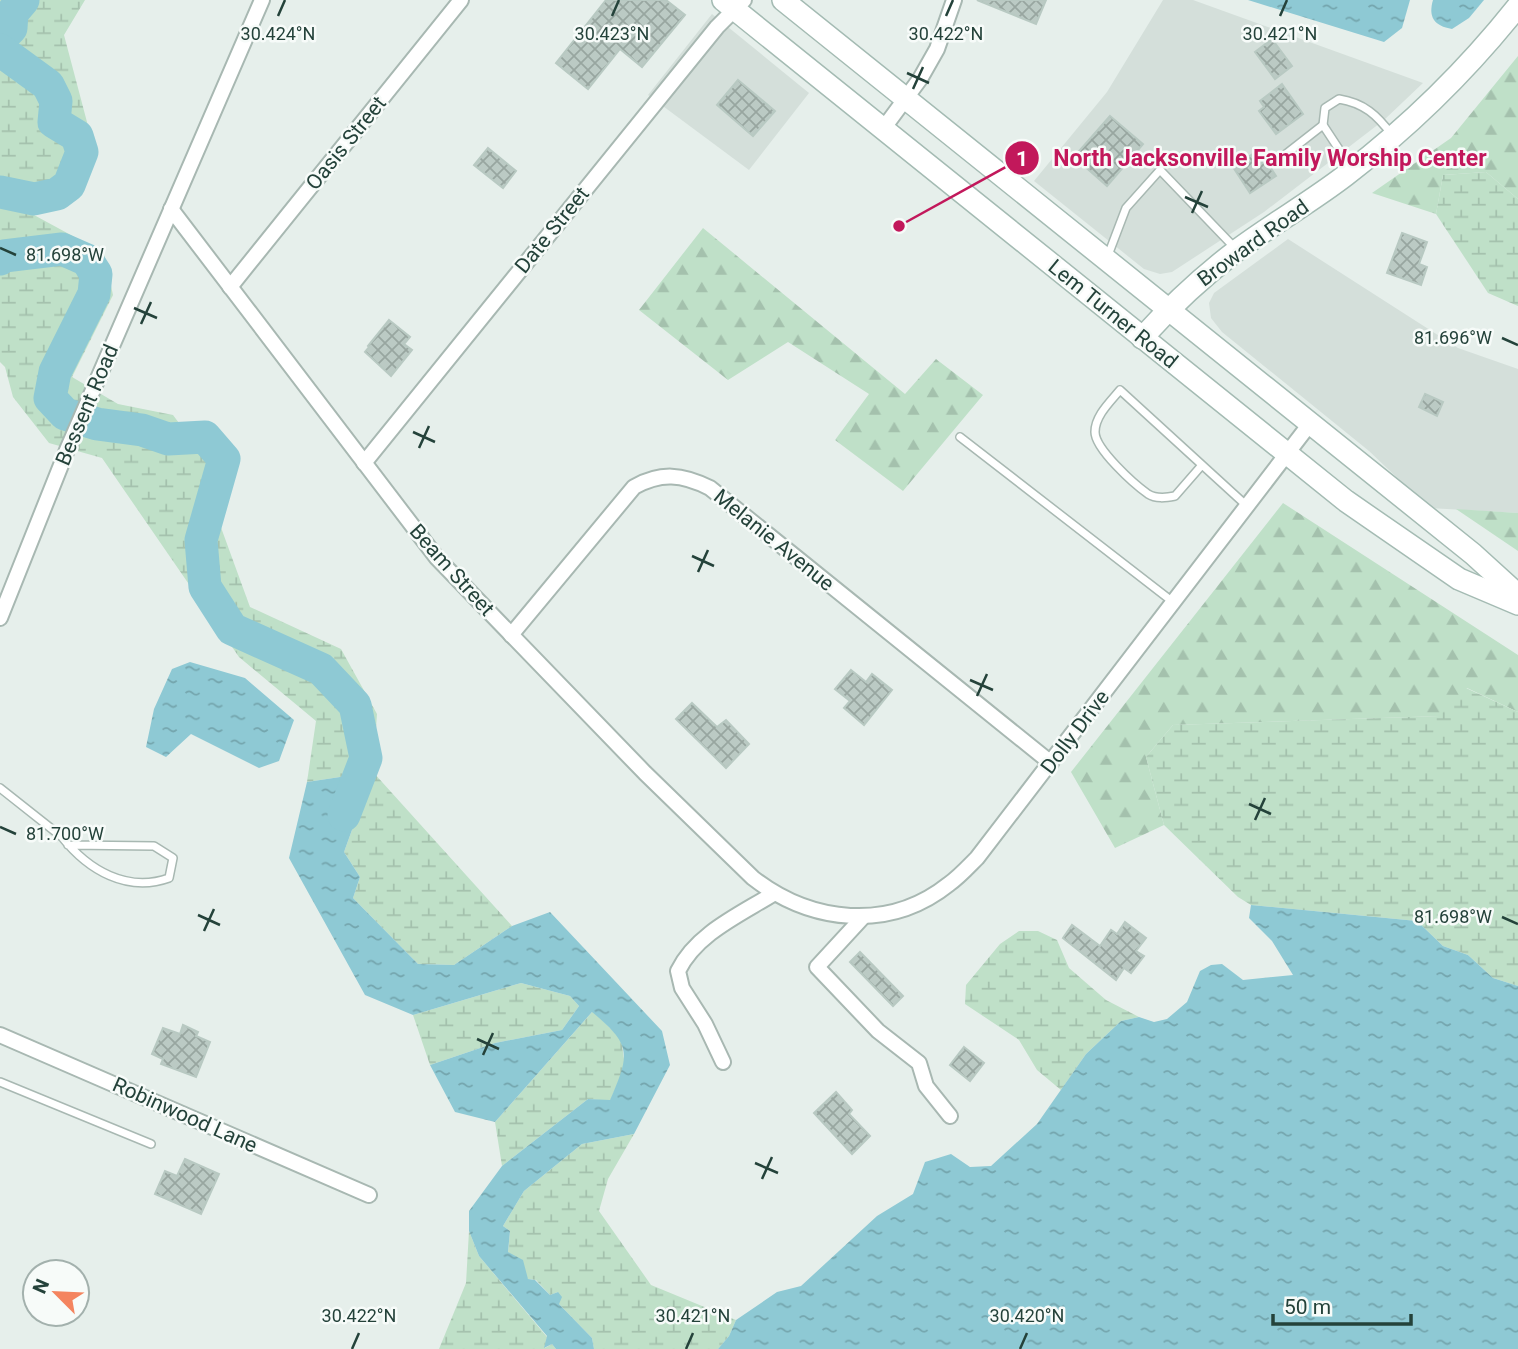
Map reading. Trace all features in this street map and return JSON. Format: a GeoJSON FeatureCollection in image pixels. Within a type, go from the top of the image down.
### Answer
{"type":"FeatureCollection","features":[{"type":"Feature","properties":{"kind":"main road","name":"Lem Turner Road"},"geometry":{"type":"LineString","coordinates":[[783,0],[1473,554],[1518,595]]}},
{"type":"Feature","properties":{"kind":"main road","name":"Lem Turner Road"},"geometry":{"type":"LineString","coordinates":[[734,3],[883,129],[1346,501],[1459,579],[1518,604]]}},
{"type":"Feature","properties":{"kind":"main road","name":"Broward Road"},"geometry":{"type":"LineString","coordinates":[[1142,338],[1167,310],[1237,250],[1353,170],[1393,137],[1471,61],[1518,6]]}},
{"type":"Feature","properties":{"kind":"street","name":"Bessent Road"},"geometry":{"type":"LineString","coordinates":[[0,618],[67,450],[262,0]]}},
{"type":"Feature","properties":{"kind":"street","name":"Oasis Street"},"geometry":{"type":"LineString","coordinates":[[230,287],[461,0]]}},
{"type":"Feature","properties":{"kind":"street"},"geometry":{"type":"LineString","coordinates":[[883,129],[920,79],[936,49],[954,0]]}},
{"type":"Feature","properties":{"kind":"street","name":"Date Street"},"geometry":{"type":"LineString","coordinates":[[364,463],[734,3]]}},
{"type":"Feature","properties":{"kind":"street","name":"Beam Street"},"geometry":{"type":"LineString","coordinates":[[171,209],[437,558],[645,773],[753,878],[773,894]]}},
{"type":"Feature","properties":{"kind":"street","name":"Dolly Drive"},"geometry":{"type":"LineString","coordinates":[[773,894],[821,913],[864,916],[889,913],[915,904],[948,885],[977,858],[1051,764],[1309,425]]}},
{"type":"Feature","properties":{"kind":"street","name":"Melanie Avenue"},"geometry":{"type":"LineString","coordinates":[[510,635],[634,487],[651,478],[674,476],[692,479],[710,488],[1051,764]]}},
{"type":"Feature","properties":{"kind":"street"},"geometry":{"type":"LineString","coordinates":[[723,1062],[705,1024],[682,988],[678,971],[686,954],[713,932],[773,894]]}},
{"type":"Feature","properties":{"kind":"street"},"geometry":{"type":"LineString","coordinates":[[864,916],[817,967],[878,1031],[919,1063],[926,1086],[950,1116]]}},
{"type":"Feature","properties":{"kind":"street","name":"Robinwood Lane"},"geometry":{"type":"LineString","coordinates":[[0,1035],[369,1195]]}},
{"type":"Feature","properties":{"kind":"lane"},"geometry":{"type":"LineString","coordinates":[[1353,170],[1323,125],[1325,108],[1339,99],[1361,104],[1376,115],[1393,137]]}},
{"type":"Feature","properties":{"kind":"lane"},"geometry":{"type":"LineString","coordinates":[[1277,161],[1323,125]]}},
{"type":"Feature","properties":{"kind":"lane"},"geometry":{"type":"LineString","coordinates":[[1106,261],[1126,208],[1160,170],[1237,250]]}},
{"type":"Feature","properties":{"kind":"lane"},"geometry":{"type":"LineString","coordinates":[[1202,465],[1174,496],[1161,498],[1149,495],[1096,442],[1095,428],[1104,409],[1120,390],[1248,506]]}},
{"type":"Feature","properties":{"kind":"lane"},"geometry":{"type":"LineString","coordinates":[[960,437],[1174,603]]}},
{"type":"Feature","properties":{"kind":"lane"},"geometry":{"type":"LineString","coordinates":[[0,788],[62,837],[68,845],[78,857],[129,883],[153,884],[169,878],[172,869],[173,858],[153,846],[68,845]]}},
{"type":"Feature","properties":{"kind":"lane"},"geometry":{"type":"LineString","coordinates":[[0,1082],[151,1144]]}},
{"type":"Feature","properties":{"kind":"shaded area"},"geometry":{"type":"Polygon","coordinates":[[[1163,0],[1193,0],[1423,83],[1384,120],[1264,212],[1172,272],[1160,274],[1144,269],[1034,181],[1107,92],[1163,0]]]}},
{"type":"Feature","properties":{"kind":"shaded area"},"geometry":{"type":"Polygon","coordinates":[[[712,14],[809,93],[749,170],[648,95],[712,14]]]}},
{"type":"Feature","properties":{"kind":"shaded area"},"geometry":{"type":"Polygon","coordinates":[[[1288,239],[1458,348],[1518,369],[1518,513],[1429,508],[1369,451],[1222,332],[1211,318],[1209,303],[1214,293],[1288,239]]]}},
{"type":"Feature","properties":{"kind":"green space"},"geometry":{"type":"Polygon","coordinates":[[[0,0],[85,0],[64,35],[92,141],[79,190],[34,215],[104,253],[113,295],[72,377],[118,404],[173,415],[182,427],[225,436],[236,462],[219,522],[250,607],[341,649],[377,714],[373,772],[307,782],[316,721],[239,657],[102,458],[49,443],[13,397],[5,367],[0,362],[0,0]]]}},
{"type":"Feature","properties":{"kind":"green space"},"geometry":{"type":"Polygon","coordinates":[[[1518,56],[1518,199],[1486,172],[1443,175],[1436,214],[1372,193],[1451,138],[1518,56]]]}},
{"type":"Feature","properties":{"kind":"green space"},"geometry":{"type":"Polygon","coordinates":[[[1486,172],[1518,199],[1518,306],[1488,293],[1436,214],[1443,175],[1486,172]]]}},
{"type":"Feature","properties":{"kind":"green space"},"geometry":{"type":"Polygon","coordinates":[[[703,228],[905,394],[936,359],[983,395],[903,491],[835,440],[869,394],[788,342],[728,380],[639,310],[703,228]]]}},
{"type":"Feature","properties":{"kind":"green space"},"geometry":{"type":"Polygon","coordinates":[[[1283,503],[1518,655],[1518,712],[1467,688],[1440,716],[1173,725],[1146,757],[1164,825],[1115,848],[1071,772],[1283,503]]]}},
{"type":"Feature","properties":{"kind":"green space"},"geometry":{"type":"Polygon","coordinates":[[[1456,509],[1518,513],[1518,551],[1456,509]]]}},
{"type":"Feature","properties":{"kind":"green space"},"geometry":{"type":"Polygon","coordinates":[[[1466,688],[1518,712],[1518,986],[1493,978],[1468,955],[1443,946],[1417,921],[1251,905],[1238,897],[1164,825],[1146,757],[1173,725],[1439,716],[1466,688]]]}},
{"type":"Feature","properties":{"kind":"green space"},"geometry":{"type":"Polygon","coordinates":[[[373,772],[512,926],[454,965],[418,964],[353,898],[360,877],[344,852],[373,772]]]}},
{"type":"Feature","properties":{"kind":"green space"},"geometry":{"type":"Polygon","coordinates":[[[1019,931],[1038,931],[1057,940],[1069,968],[1106,1000],[1139,1017],[1121,1021],[1086,1054],[1061,1090],[1037,1070],[1019,1040],[965,1004],[966,985],[1000,944],[1019,931]]]}},
{"type":"Feature","properties":{"kind":"green space"},"geometry":{"type":"Polygon","coordinates":[[[521,983],[570,996],[579,1006],[562,1030],[495,1043],[430,1065],[413,1015],[521,983]]]}},
{"type":"Feature","properties":{"kind":"green space"},"geometry":{"type":"Polygon","coordinates":[[[593,1011],[621,1039],[625,1066],[610,1101],[588,1099],[502,1166],[495,1122],[593,1011]]]}},
{"type":"Feature","properties":{"kind":"green space"},"geometry":{"type":"Polygon","coordinates":[[[634,1134],[608,1179],[599,1211],[651,1285],[736,1320],[729,1336],[718,1349],[594,1349],[592,1338],[558,1303],[558,1292],[550,1295],[536,1280],[528,1279],[508,1252],[510,1231],[503,1226],[524,1191],[582,1144],[634,1134]]]}},
{"type":"Feature","properties":{"kind":"green space"},"geometry":{"type":"Polygon","coordinates":[[[469,1231],[479,1256],[547,1337],[545,1348],[552,1344],[556,1349],[439,1349],[466,1283],[469,1231]]]}},
{"type":"Feature","properties":{"kind":"water"},"geometry":{"type":"Polygon","coordinates":[[[1248,0],[1410,0],[1402,28],[1384,42],[1248,0]]]}},
{"type":"Feature","properties":{"kind":"water"},"geometry":{"type":"Polygon","coordinates":[[[1433,0],[1484,0],[1469,18],[1452,29],[1441,26],[1434,20],[1431,11],[1433,0]]]}},
{"type":"Feature","properties":{"kind":"water"},"geometry":{"type":"Polygon","coordinates":[[[190,662],[245,678],[294,720],[279,761],[259,768],[191,734],[166,757],[146,747],[154,709],[172,669],[190,662]]]}},
{"type":"Feature","properties":{"kind":"water"},"geometry":{"type":"Polygon","coordinates":[[[373,772],[344,852],[360,877],[353,898],[418,964],[454,965],[512,926],[550,912],[662,1031],[670,1065],[634,1134],[582,1144],[524,1191],[503,1226],[510,1231],[508,1252],[523,1260],[528,1279],[535,1280],[550,1295],[558,1292],[562,1297],[559,1304],[592,1338],[594,1349],[556,1349],[552,1344],[544,1348],[547,1336],[479,1256],[469,1231],[469,1211],[502,1166],[588,1099],[610,1100],[624,1061],[621,1042],[592,1012],[495,1122],[455,1112],[430,1065],[495,1043],[562,1030],[579,1006],[570,996],[521,983],[413,1015],[365,995],[289,858],[307,782],[373,772]]]}},
{"type":"Feature","properties":{"kind":"water"},"geometry":{"type":"Polygon","coordinates":[[[1251,905],[1417,921],[1443,946],[1468,955],[1493,978],[1518,986],[1518,1349],[718,1349],[729,1336],[736,1320],[777,1292],[801,1286],[877,1216],[913,1194],[925,1162],[951,1154],[970,1167],[991,1166],[1037,1124],[1086,1054],[1121,1021],[1139,1017],[1154,1022],[1167,1019],[1187,1002],[1200,971],[1211,965],[1222,964],[1243,980],[1293,975],[1272,941],[1249,918],[1251,905]]]}},
{"type":"Feature","properties":{"kind":"building"},"geometry":{"type":"Polygon","coordinates":[[[606,0],[666,0],[685,15],[642,67],[620,49],[588,89],[556,63],[606,0]]]}},
{"type":"Feature","properties":{"kind":"building"},"geometry":{"type":"Polygon","coordinates":[[[977,0],[1046,0],[1036,24],[977,0]]]}},
{"type":"Feature","properties":{"kind":"building"},"geometry":{"type":"Polygon","coordinates":[[[1272,39],[1292,66],[1275,79],[1255,52],[1272,39]]]}},
{"type":"Feature","properties":{"kind":"building"},"geometry":{"type":"Polygon","coordinates":[[[738,80],[775,111],[753,136],[717,105],[738,80]]]}},
{"type":"Feature","properties":{"kind":"building"},"geometry":{"type":"Polygon","coordinates":[[[1282,84],[1303,114],[1276,134],[1259,111],[1264,107],[1260,101],[1282,84]]]}},
{"type":"Feature","properties":{"kind":"building"},"geometry":{"type":"Polygon","coordinates":[[[1110,116],[1143,144],[1107,186],[1074,157],[1110,116]]]}},
{"type":"Feature","properties":{"kind":"building"},"geometry":{"type":"Polygon","coordinates":[[[488,148],[516,171],[503,188],[474,165],[488,148]]]}},
{"type":"Feature","properties":{"kind":"building"},"geometry":{"type":"Polygon","coordinates":[[[1259,150],[1276,176],[1250,193],[1233,167],[1259,150]]]}},
{"type":"Feature","properties":{"kind":"building"},"geometry":{"type":"Polygon","coordinates":[[[1402,233],[1427,242],[1419,264],[1427,267],[1421,285],[1387,273],[1402,233]]]}},
{"type":"Feature","properties":{"kind":"building"},"geometry":{"type":"Polygon","coordinates":[[[389,320],[410,337],[404,344],[412,350],[391,376],[365,352],[389,320]]]}},
{"type":"Feature","properties":{"kind":"building"},"geometry":{"type":"Polygon","coordinates":[[[1425,394],[1443,402],[1437,416],[1419,407],[1425,394]]]}},
{"type":"Feature","properties":{"kind":"building"},"geometry":{"type":"Polygon","coordinates":[[[851,670],[866,682],[872,674],[892,690],[864,725],[844,708],[850,701],[835,689],[851,670]]]}},
{"type":"Feature","properties":{"kind":"building"},"geometry":{"type":"Polygon","coordinates":[[[692,703],[717,727],[726,720],[749,744],[726,768],[676,719],[692,703]]]}},
{"type":"Feature","properties":{"kind":"building"},"geometry":{"type":"Polygon","coordinates":[[[1125,922],[1146,938],[1136,951],[1144,956],[1131,973],[1124,968],[1116,980],[1063,938],[1072,925],[1100,946],[1111,930],[1117,934],[1125,922]]]}},
{"type":"Feature","properties":{"kind":"building"},"geometry":{"type":"Polygon","coordinates":[[[860,952],[903,996],[893,1006],[850,962],[860,952]]]}},
{"type":"Feature","properties":{"kind":"building"},"geometry":{"type":"Polygon","coordinates":[[[183,1025],[198,1032],[196,1036],[210,1042],[196,1077],[161,1064],[163,1059],[152,1054],[163,1028],[180,1034],[183,1025]]]}},
{"type":"Feature","properties":{"kind":"building"},"geometry":{"type":"Polygon","coordinates":[[[964,1047],[984,1063],[970,1081],[950,1065],[964,1047]]]}},
{"type":"Feature","properties":{"kind":"building"},"geometry":{"type":"Polygon","coordinates":[[[836,1092],[852,1110],[849,1114],[870,1136],[852,1154],[814,1113],[836,1092]]]}},
{"type":"Feature","properties":{"kind":"building"},"geometry":{"type":"Polygon","coordinates":[[[185,1159],[219,1174],[201,1214],[155,1194],[165,1171],[177,1176],[185,1159]]]}},
{"type":"Feature","properties":{"kind":"waterway"},"geometry":{"type":"LineString","coordinates":[[0,39],[11,28],[12,13],[23,0]]}},
{"type":"Feature","properties":{"kind":"waterway"},"geometry":{"type":"LineString","coordinates":[[0,50],[48,85],[56,101],[54,122],[77,136],[82,152],[69,185],[57,194],[34,199],[0,192]]}},
{"type":"Feature","properties":{"kind":"waterway"},"geometry":{"type":"LineString","coordinates":[[0,259],[4,256],[62,249],[87,260],[96,274],[94,294],[55,372],[50,398],[65,414],[97,424],[142,430],[168,439],[205,437],[224,459],[201,540],[205,587],[232,629],[321,669],[355,705],[366,758],[344,815]]}},
{"type":"Feature","properties":{"kind":"place","name":"North Jacksonville Family Worship Center"},"geometry":{"type":"Point","coordinates":[899,226]}}]}
